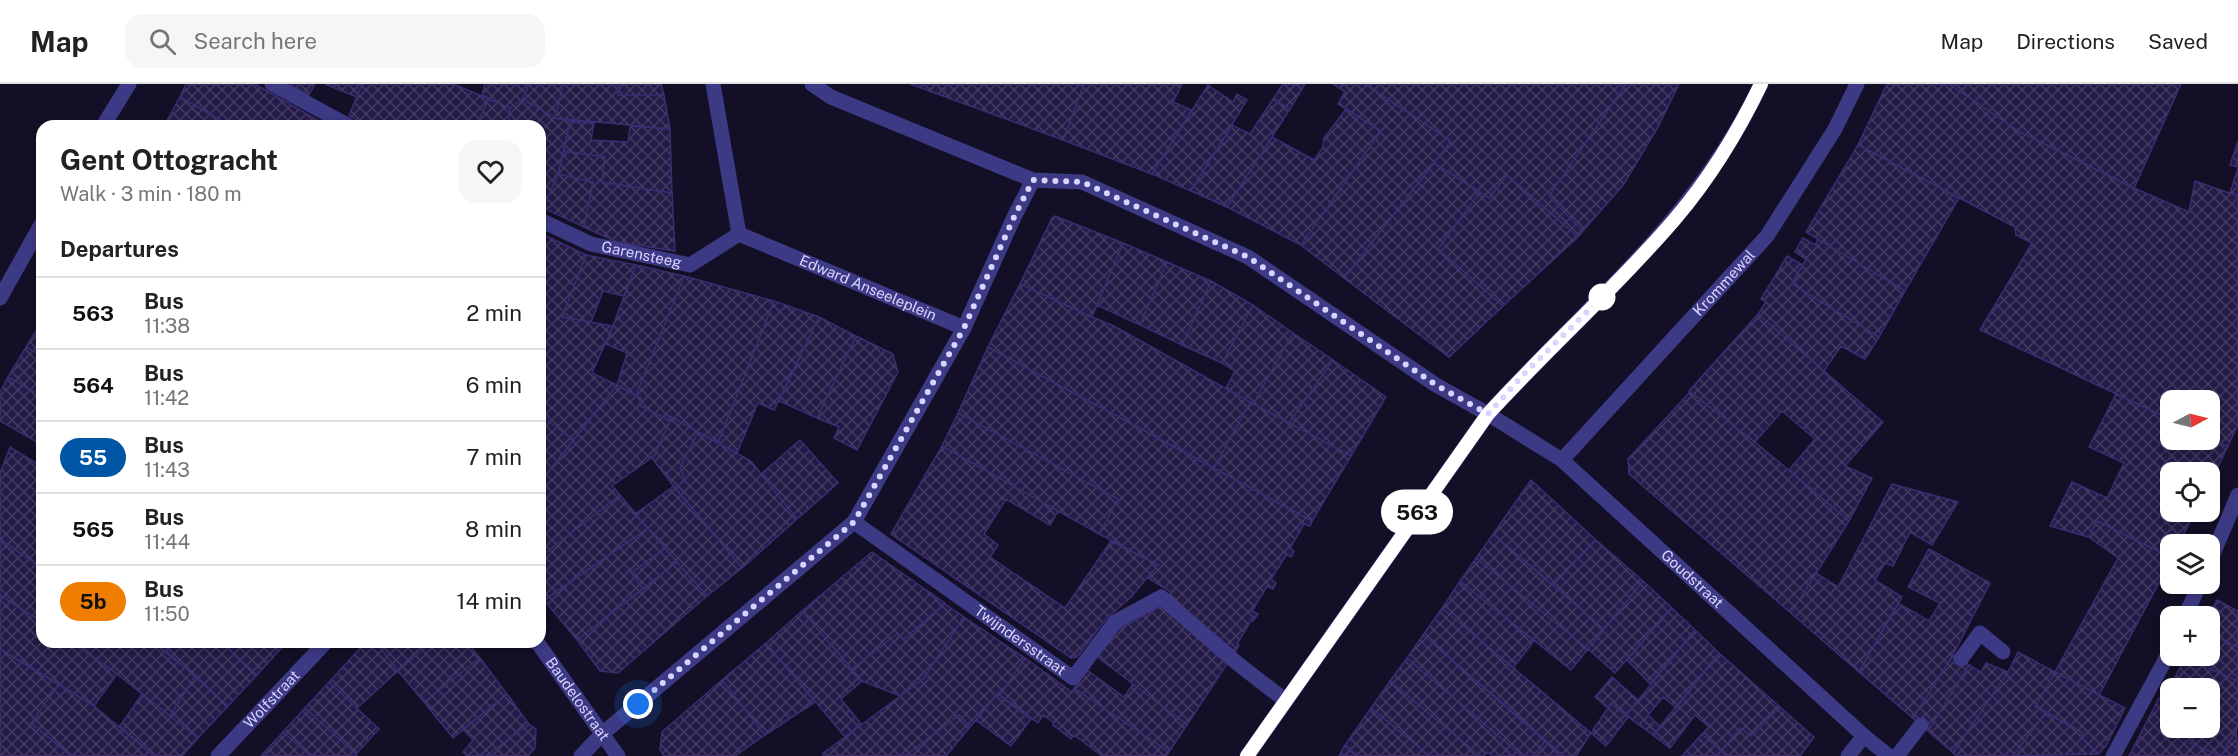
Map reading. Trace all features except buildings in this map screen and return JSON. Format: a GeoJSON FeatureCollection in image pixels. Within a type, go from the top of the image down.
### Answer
{"type":"FeatureCollection","features":[{"type":"Feature","properties":{"kind":"street"},"geometry":{"type":"LineString","coordinates":[[107,120],[129,84]]}},
{"type":"Feature","properties":{"kind":"street"},"geometry":{"type":"LineString","coordinates":[[272,84],[337,120]]}},
{"type":"Feature","properties":{"kind":"street"},"geometry":{"type":"LineString","coordinates":[[714,84],[739,234]]}},
{"type":"Feature","properties":{"kind":"street"},"geometry":{"type":"LineString","coordinates":[[581,756],[602,734],[854,522],[964,328],[1033,180],[831,97],[812,84]]}},
{"type":"Feature","properties":{"kind":"street"},"geometry":{"type":"LineString","coordinates":[[1247,756],[1488,414],[1524,374],[1629,270],[1676,218],[1720,159],[1746,116],[1761,84]]}},
{"type":"Feature","properties":{"kind":"street","name":"Krommewal"},"geometry":{"type":"LineString","coordinates":[[1562,460],[1767,236],[1835,129],[1857,84]]}},
{"type":"Feature","properties":{"kind":"street","name":"Goudstraat"},"geometry":{"type":"LineString","coordinates":[[1033,180],[1082,182],[1248,257],[1436,385],[1562,460],[1864,736],[1889,756]]}},
{"type":"Feature","properties":{"kind":"street","name":"Garensteeg"},"geometry":{"type":"LineString","coordinates":[[546,223],[591,244],[690,265],[739,234]]}},
{"type":"Feature","properties":{"kind":"street"},"geometry":{"type":"LineString","coordinates":[[0,298],[36,234]]}},
{"type":"Feature","properties":{"kind":"street","name":"Edward Anseeleplein"},"geometry":{"type":"LineString","coordinates":[[739,234],[964,328]]}},
{"type":"Feature","properties":{"kind":"street"},"geometry":{"type":"LineString","coordinates":[[2220,537],[2238,495]]}},
{"type":"Feature","properties":{"kind":"street","name":"Twijndersstraat"},"geometry":{"type":"LineString","coordinates":[[854,522],[1073,678],[1115,622],[1161,597],[1237,663],[1286,701]]}},
{"type":"Feature","properties":{"kind":"street"},"geometry":{"type":"LineString","coordinates":[[1961,659],[1980,633],[2003,652]]}},
{"type":"Feature","properties":{"kind":"street","name":"Wolfstraat"},"geometry":{"type":"LineString","coordinates":[[218,756],[320,648]]}},
{"type":"Feature","properties":{"kind":"street","name":"Baudelostraat"},"geometry":{"type":"LineString","coordinates":[[541,648],[618,756]]}},
{"type":"Feature","properties":{"kind":"street"},"geometry":{"type":"LineString","coordinates":[[2113,756],[2162,666]]}},
{"type":"Feature","properties":{"kind":"street"},"geometry":{"type":"LineString","coordinates":[[1897,756],[1921,725]]}},
{"type":"Feature","properties":{"kind":"street"},"geometry":{"type":"LineString","coordinates":[[1848,756],[1864,736]]}},
{"type":"Feature","properties":{"kind":"bus line","name":"563"},"geometry":{"type":"LineString","coordinates":[[1247,756],[1488,414],[1524,374],[1629,270],[1676,218],[1720,159],[1746,116],[1761,84]]}},
{"type":"Feature","properties":{"kind":"route"},"geometry":{"type":"LineString","coordinates":[[638,704],[854,522],[964,328],[1033,180],[1082,182],[1248,257],[1436,385],[1488,414],[1524,374],[1602,297]]}}]}
